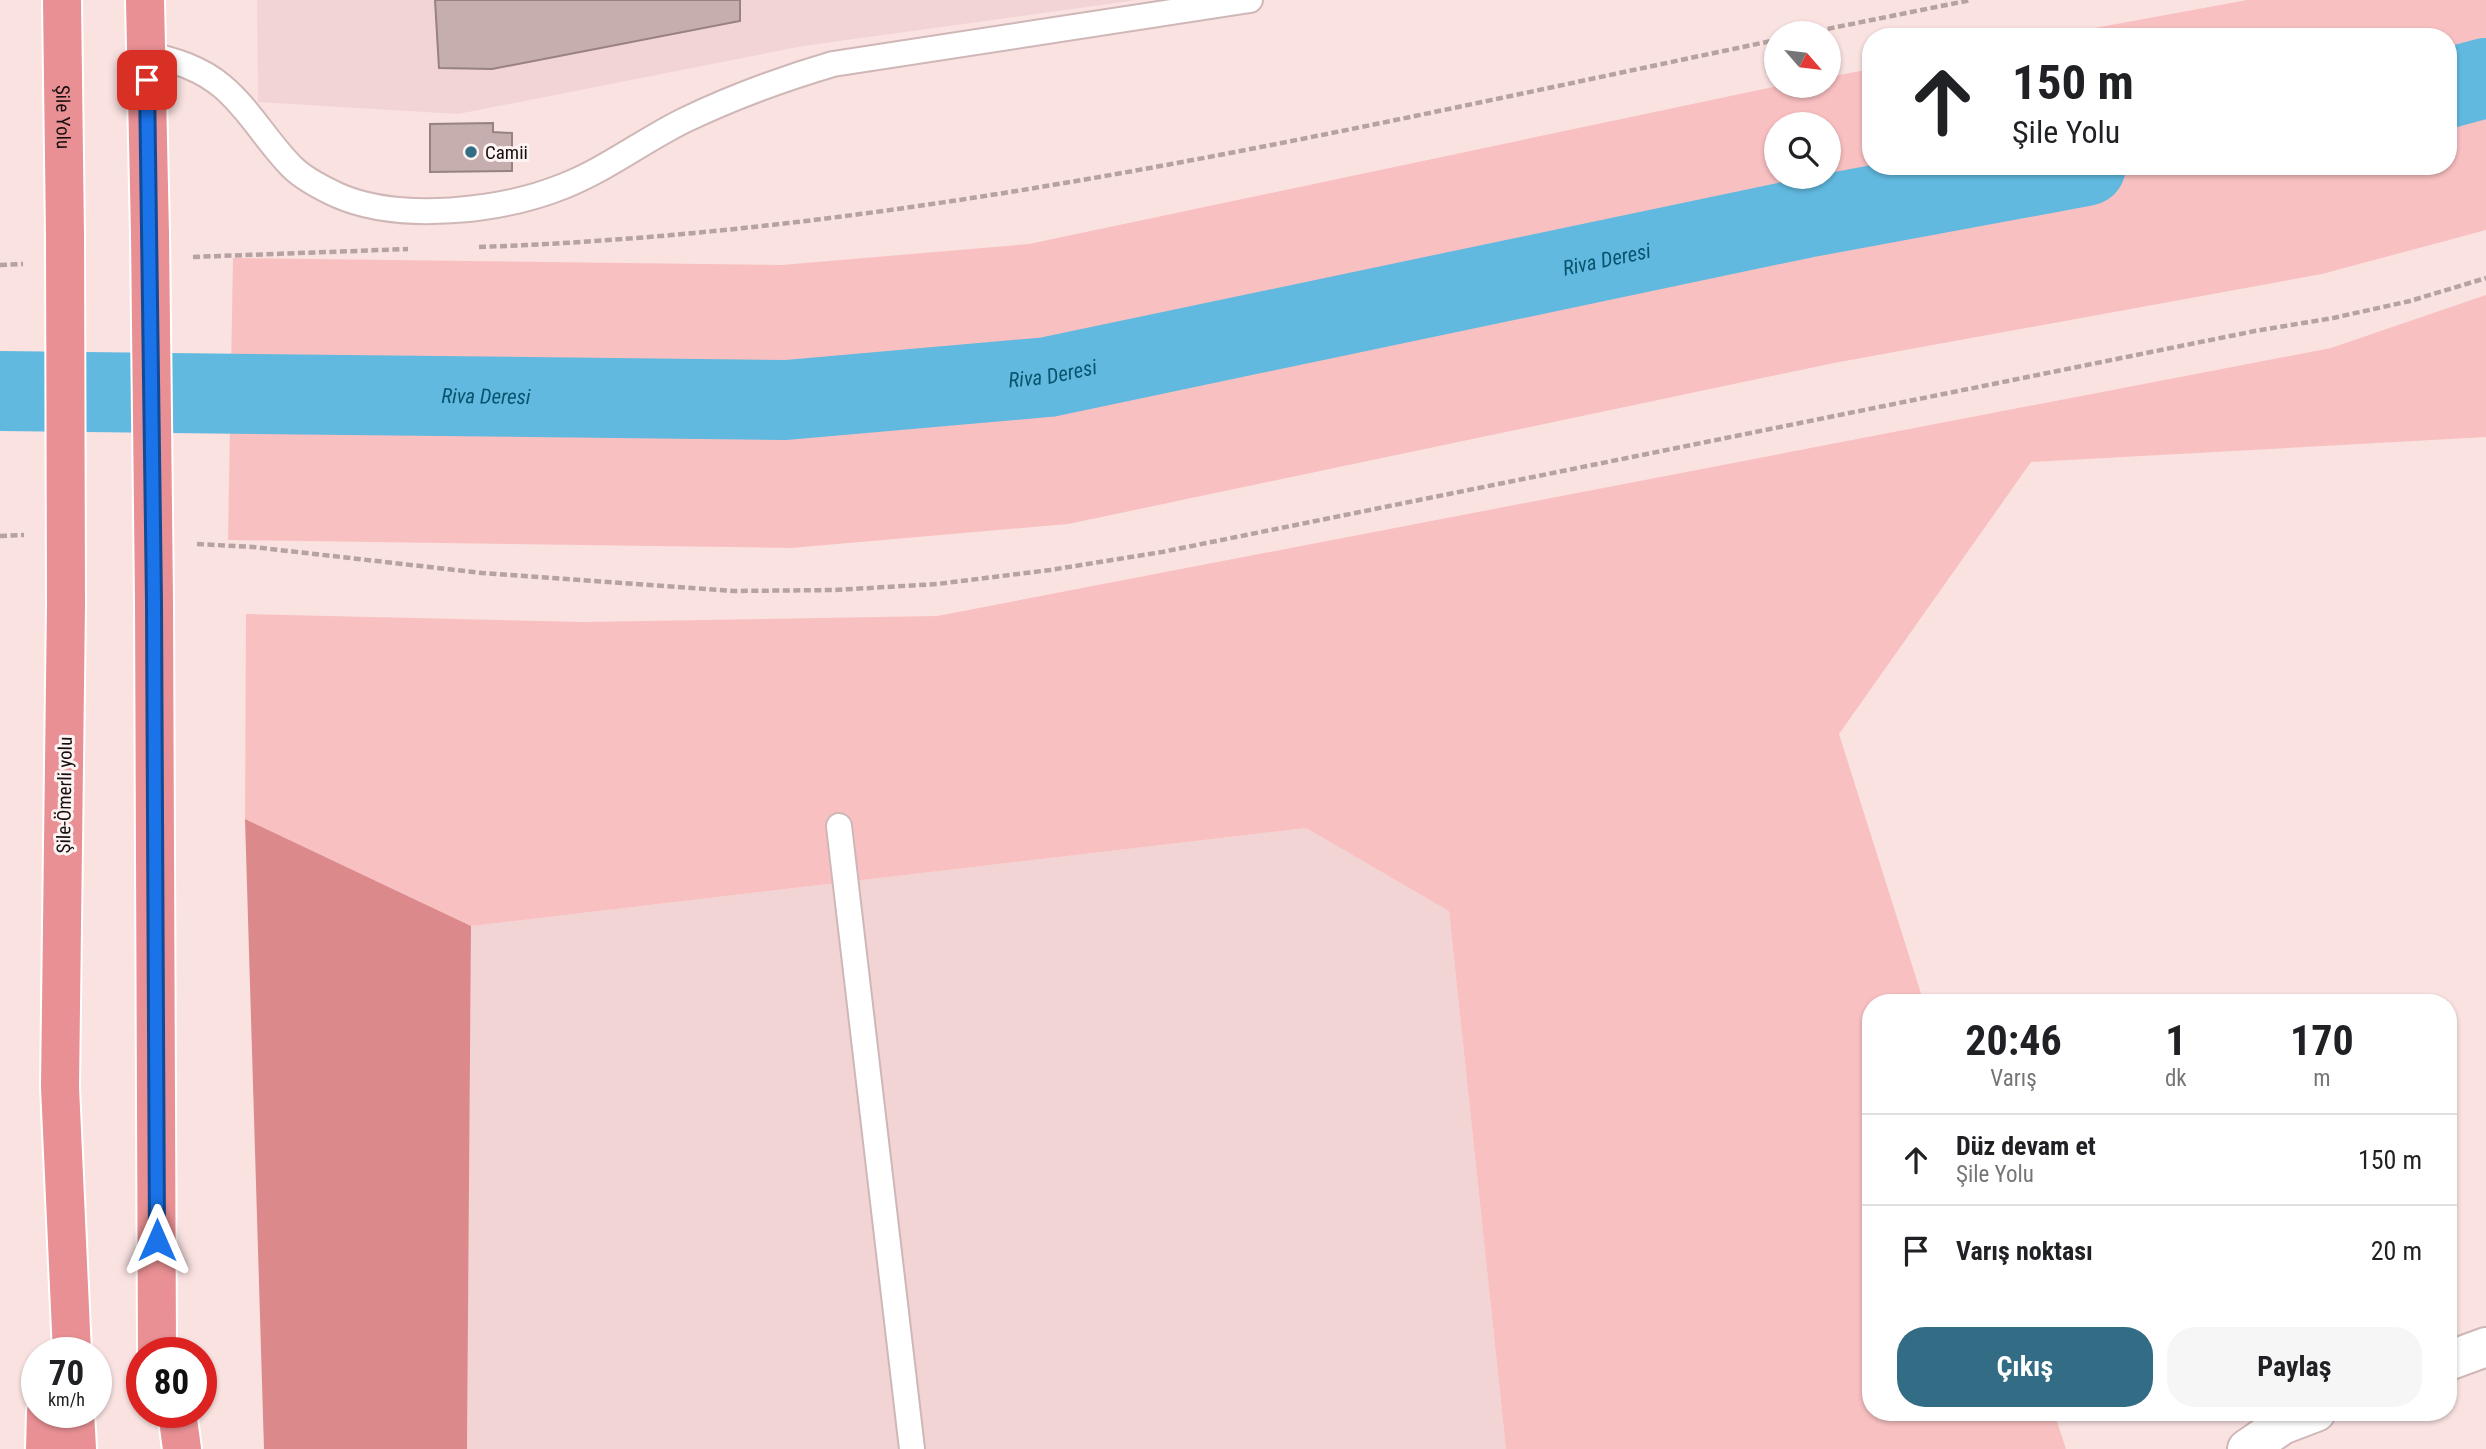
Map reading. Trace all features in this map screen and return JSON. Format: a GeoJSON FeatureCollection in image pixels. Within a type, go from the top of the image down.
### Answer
{"type":"FeatureCollection","features":[{"type":"Feature","properties":{"kind":"highway","name":"Şile Yolu"},"geometry":{"type":"LineString","coordinates":[[62,0],[65,236]]}},
{"type":"Feature","properties":{"kind":"highway"},"geometry":{"type":"LineString","coordinates":[[145,0],[154,602],[157,1337]]}},
{"type":"Feature","properties":{"kind":"highway","name":"Şile-Ömerli yolu"},"geometry":{"type":"LineString","coordinates":[[65,236],[66,604],[60,1087],[71,1337]]}},
{"type":"Feature","properties":{"kind":"highway"},"geometry":{"type":"LineString","coordinates":[[50,1337],[60,1087]]}},
{"type":"Feature","properties":{"kind":"highway"},"geometry":{"type":"LineString","coordinates":[[157,1240],[168,1337]]}},
{"type":"Feature","properties":{"kind":"highway"},"geometry":{"type":"LineString","coordinates":[[45,1449],[46,1428]]}},
{"type":"Feature","properties":{"kind":"highway"},"geometry":{"type":"LineString","coordinates":[[76,1428],[77,1449]]}},
{"type":"Feature","properties":{"kind":"highway"},"geometry":{"type":"LineString","coordinates":[[157,1428],[158,1449]]}},
{"type":"Feature","properties":{"kind":"highway"},"geometry":{"type":"LineString","coordinates":[[179,1428],[182,1449]]}},
{"type":"Feature","properties":{"kind":"street"},"geometry":{"type":"LineString","coordinates":[[2457,1358],[2486,1347]]}},
{"type":"Feature","properties":{"kind":"street"},"geometry":{"type":"LineString","coordinates":[[2247,1449],[2281,1425],[2292,1421]]}},
{"type":"Feature","properties":{"kind":"lane"},"geometry":{"type":"LineString","coordinates":[[146,54],[196,69],[222,85],[244,107],[293,168],[314,183],[338,195],[372,206],[407,212],[490,206],[541,194],[603,167],[661,133],[726,100],[833,64],[1250,0]]}},
{"type":"Feature","properties":{"kind":"lane"},"geometry":{"type":"LineString","coordinates":[[839,826],[912,1449]]}},
{"type":"Feature","properties":{"kind":"path"},"geometry":{"type":"LineString","coordinates":[[1841,26],[1971,0]]}},
{"type":"Feature","properties":{"kind":"path"},"geometry":{"type":"LineString","coordinates":[[477,247],[573,243],[768,225],[900,209],[1030,189],[1383,122],[1764,43]]}},
{"type":"Feature","properties":{"kind":"path"},"geometry":{"type":"LineString","coordinates":[[190,257],[408,249]]}},
{"type":"Feature","properties":{"kind":"path"},"geometry":{"type":"LineString","coordinates":[[0,265],[27,264]]}},
{"type":"Feature","properties":{"kind":"path"},"geometry":{"type":"LineString","coordinates":[[185,543],[253,547],[482,573],[734,591],[835,590],[937,584],[1050,570],[1176,549],[2214,339],[2333,318],[2410,301],[2486,278]]}},
{"type":"Feature","properties":{"kind":"path"},"geometry":{"type":"LineString","coordinates":[[0,536],[34,536]]}},
{"type":"Feature","properties":{"kind":"shaded area"},"geometry":{"type":"Polygon","coordinates":[[[257,0],[1137,0],[803,46],[458,114],[258,102],[257,0]]]}},
{"type":"Feature","properties":{"kind":"shaded area","name":"Riva Deresi"},"geometry":{"type":"Polygon","coordinates":[[[2247,0],[2486,0],[2486,230],[2322,274],[1834,363],[1068,524],[791,548],[228,540],[233,258],[782,265],[1029,244],[1764,89],[1764,98],[1841,98],[1841,75],[1862,71],[1862,175],[2457,175],[2457,28],[2095,28],[2247,0]]]}},
{"type":"Feature","properties":{"kind":"shaded area"},"geometry":{"type":"Polygon","coordinates":[[[2486,295],[2486,437],[2031,462],[1839,734],[1921,994],[1862,994],[1862,1421],[2057,1421],[2066,1449],[1506,1449],[1449,911],[1306,828],[471,926],[245,819],[246,614],[585,622],[937,616],[2331,348],[2486,295]]]}},
{"type":"Feature","properties":{"kind":"shaded area"},"geometry":{"type":"Polygon","coordinates":[[[245,819],[471,926],[467,1449],[264,1449],[245,819]]]}},
{"type":"Feature","properties":{"kind":"shaded area"},"geometry":{"type":"Polygon","coordinates":[[[1306,828],[1449,910],[1506,1449],[467,1449],[471,926],[1306,828]]]}},
{"type":"Feature","properties":{"kind":"building"},"geometry":{"type":"Polygon","coordinates":[[[435,0],[740,0],[740,21],[492,69],[439,68],[435,0]]]}},
{"type":"Feature","properties":{"kind":"building","name":"Camii"},"geometry":{"type":"Polygon","coordinates":[[[493,123],[493,132],[512,133],[512,171],[430,172],[430,124],[493,123]]]}},
{"type":"Feature","properties":{"kind":"waterway","name":"Riva Deresi"},"geometry":{"type":"LineString","coordinates":[[2457,86],[2486,78]]}},
{"type":"Feature","properties":{"kind":"waterway","name":"Riva Deresi"},"geometry":{"type":"LineString","coordinates":[[0,391],[786,400],[1048,377],[1805,218],[2037,175]]}},
{"type":"Feature","properties":{"kind":"place","name":"Camii"},"geometry":{"type":"Point","coordinates":[471,152]}},
{"type":"Feature","properties":{"kind":"route"},"geometry":{"type":"LineString","coordinates":[[147,80],[154,602],[157,1240]]}}]}
